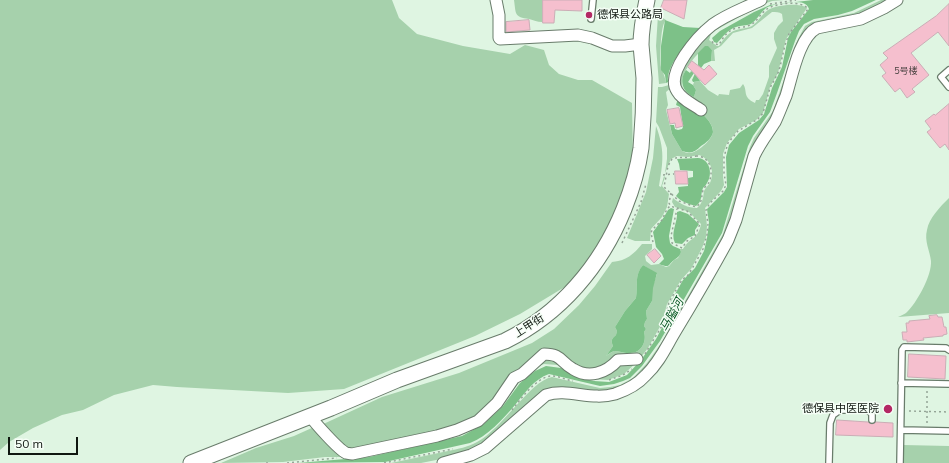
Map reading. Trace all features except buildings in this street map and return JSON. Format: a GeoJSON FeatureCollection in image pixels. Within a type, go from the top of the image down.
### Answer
{"type":"FeatureCollection","features":[{"type":"Feature","properties":{"kind":"street"},"geometry":{"type":"LineString","coordinates":[[496,0],[499,15],[500,39],[578,35],[592,38],[612,46],[641,44]]}},
{"type":"Feature","properties":{"kind":"street","name":"上甲街"},"geometry":{"type":"LineString","coordinates":[[205,463],[397,380],[479,351],[515,336],[549,313],[585,277],[611,238],[626,204],[635,178],[641,148],[643,73],[641,44],[647,0]]}},
{"type":"Feature","properties":{"kind":"street","name":"上甲街"},"geometry":{"type":"LineString","coordinates":[[191,463],[512,343],[552,318],[565,306],[589,280],[616,241],[629,212],[640,180],[646,150],[650,104],[650,60],[648,44],[653,0]]}},
{"type":"Feature","properties":{"kind":"street"},"geometry":{"type":"LineString","coordinates":[[443,463],[471,455],[485,448],[546,395],[561,393],[594,397],[613,394],[627,389],[646,376],[660,358],[728,240],[736,220],[754,156],[775,120],[785,97],[806,38],[813,30],[861,18],[884,8],[897,0]]}},
{"type":"Feature","properties":{"kind":"street"},"geometry":{"type":"LineString","coordinates":[[701,110],[685,100],[677,92],[674,82],[678,68],[690,49],[705,31],[732,13],[763,2]]}},
{"type":"Feature","properties":{"kind":"street"},"geometry":{"type":"LineString","coordinates":[[312,418],[341,450],[352,454],[437,436],[457,430],[478,421],[497,404],[514,378],[522,374],[544,354],[556,355],[573,370],[589,375],[605,371],[613,366],[618,360],[638,360]]}},
{"type":"Feature","properties":{"kind":"lane"},"geometry":{"type":"LineString","coordinates":[[590,19],[593,0]]}},
{"type":"Feature","properties":{"kind":"lane"},"geometry":{"type":"LineString","coordinates":[[949,70],[941,77],[949,87]]}},
{"type":"Feature","properties":{"kind":"lane"},"geometry":{"type":"LineString","coordinates":[[900,463],[901,353],[904,347],[946,348],[949,350]]}},
{"type":"Feature","properties":{"kind":"lane"},"geometry":{"type":"LineString","coordinates":[[901,383],[949,384]]}},
{"type":"Feature","properties":{"kind":"lane"},"geometry":{"type":"LineString","coordinates":[[829,463],[830,422],[833,415],[840,410],[868,410],[872,414],[872,420]]}},
{"type":"Feature","properties":{"kind":"lane"},"geometry":{"type":"LineString","coordinates":[[901,430],[949,431]]}},
{"type":"Feature","properties":{"kind":"path"},"geometry":{"type":"LineString","coordinates":[[763,2],[796,0]]}},
{"type":"Feature","properties":{"kind":"path"},"geometry":{"type":"LineString","coordinates":[[606,381],[623,375],[638,360],[654,340],[663,324],[670,302],[682,280],[688,275],[703,249],[708,224],[706,210],[709,204],[723,191],[726,185],[724,157],[728,143],[738,131],[758,119],[763,113],[770,88],[779,71],[791,30],[808,9],[805,5],[800,3],[776,6],[767,9],[750,25],[732,30],[723,37],[719,45],[712,41],[711,37],[713,35]]}},
{"type":"Feature","properties":{"kind":"path"},"geometry":{"type":"LineString","coordinates":[[701,156],[710,166],[710,180],[704,189],[701,202],[696,207],[682,203],[664,187],[665,175],[670,162],[677,158],[701,156]]}},
{"type":"Feature","properties":{"kind":"path"},"geometry":{"type":"LineString","coordinates":[[665,175],[674,174]]}},
{"type":"Feature","properties":{"kind":"path"},"geometry":{"type":"LineString","coordinates":[[621,244],[639,207],[647,182]]}},
{"type":"Feature","properties":{"kind":"path"},"geometry":{"type":"LineString","coordinates":[[671,193],[669,203],[672,207],[686,212],[700,224],[695,236],[686,241],[682,248],[672,243],[671,238],[677,210]]}},
{"type":"Feature","properties":{"kind":"path"},"geometry":{"type":"LineString","coordinates":[[653,242],[651,233],[652,230],[662,220],[668,207],[672,207]]}},
{"type":"Feature","properties":{"kind":"path"},"geometry":{"type":"LineString","coordinates":[[510,412],[533,386],[545,377],[556,377],[576,382]]}},
{"type":"Feature","properties":{"kind":"path"},"geometry":{"type":"LineString","coordinates":[[927,383],[927,431]]}},
{"type":"Feature","properties":{"kind":"path"},"geometry":{"type":"LineString","coordinates":[[901,411],[949,412]]}},
{"type":"Feature","properties":{"kind":"path"},"geometry":{"type":"LineString","coordinates":[[384,463],[423,456],[459,447]]}},
{"type":"Feature","properties":{"kind":"path"},"geometry":{"type":"LineString","coordinates":[[287,463],[339,458]]}},
{"type":"Feature","properties":{"kind":"path"},"geometry":{"type":"LineString","coordinates":[[266,463],[271,463]]}},
{"type":"Feature","properties":{"kind":"shaded area"},"geometry":{"type":"Polygon","coordinates":[[[0,0],[392,0],[399,18],[417,34],[463,46],[510,54],[525,45],[544,50],[549,65],[559,74],[578,80],[592,80],[632,103],[633,163],[625,191],[599,247],[573,282],[520,314],[475,336],[344,389],[288,393],[153,385],[114,395],[83,410],[62,415],[33,428],[9,442],[0,450],[0,0]]]}},
{"type":"Feature","properties":{"kind":"shaded area"},"geometry":{"type":"Polygon","coordinates":[[[514,0],[542,0],[542,22],[518,16],[514,0]]]}},
{"type":"Feature","properties":{"kind":"shaded area"},"geometry":{"type":"Polygon","coordinates":[[[769,0],[784,0],[772,1],[761,5],[711,34],[709,40],[719,46],[725,37],[730,33],[752,26],[771,8],[799,5],[807,8],[786,39],[778,73],[770,87],[763,113],[756,120],[739,129],[727,143],[723,154],[724,185],[721,191],[705,208],[707,226],[706,237],[702,248],[691,269],[681,280],[667,304],[662,323],[648,348],[638,361],[624,374],[608,380],[592,379],[580,375],[558,365],[544,364],[535,367],[520,381],[505,401],[484,422],[465,433],[353,457],[325,457],[283,462],[221,463],[256,448],[294,436],[314,427],[317,427],[344,453],[351,455],[457,432],[479,422],[497,405],[515,380],[522,376],[544,356],[557,357],[575,372],[589,376],[604,372],[617,362],[638,360],[636,358],[618,359],[612,365],[603,370],[589,373],[575,369],[557,354],[545,353],[512,379],[496,403],[477,420],[457,429],[355,452],[345,451],[319,426],[382,397],[459,373],[532,343],[554,329],[579,305],[612,262],[629,256],[642,244],[652,244],[652,249],[645,256],[646,261],[651,265],[659,264],[666,267],[678,258],[681,252],[680,249],[683,249],[688,242],[696,236],[701,224],[689,212],[675,207],[672,202],[673,198],[684,205],[697,208],[702,202],[704,190],[710,183],[712,170],[709,163],[699,155],[688,157],[677,156],[671,159],[665,173],[667,148],[656,122],[658,87],[669,85],[672,87],[666,92],[668,105],[666,110],[672,134],[682,151],[692,153],[697,151],[709,140],[713,130],[709,121],[697,110],[702,111],[703,109],[686,96],[679,86],[678,79],[682,66],[698,43],[713,30],[739,14],[769,0]],[[772,12],[752,28],[733,33],[721,46],[714,50],[715,61],[711,61],[712,50],[707,46],[701,51],[684,73],[682,78],[683,89],[694,97],[696,90],[693,85],[694,82],[700,81],[708,90],[718,96],[719,94],[729,95],[730,90],[740,88],[743,84],[747,96],[751,101],[755,103],[756,100],[759,100],[763,94],[769,77],[769,66],[777,48],[774,33],[783,21],[782,14],[779,12],[772,12]],[[643,265],[637,277],[636,298],[625,311],[615,327],[617,331],[612,340],[613,346],[606,356],[614,351],[634,353],[640,349],[644,343],[644,332],[646,329],[644,326],[647,319],[646,311],[652,301],[652,288],[657,274],[643,265]]]}},
{"type":"Feature","properties":{"kind":"shaded area"},"geometry":{"type":"Polygon","coordinates":[[[881,0],[890,0],[868,12],[815,25],[791,68],[729,227],[658,355],[636,380],[606,392],[549,388],[487,442],[456,456],[421,463],[391,463],[459,449],[477,442],[496,427],[525,396],[543,380],[552,377],[600,388],[620,385],[633,378],[647,363],[662,342],[723,234],[750,147],[754,138],[773,111],[798,39],[805,26],[812,22],[854,13],[881,0]]]}},
{"type":"Feature","properties":{"kind":"shaded area"},"geometry":{"type":"Polygon","coordinates":[[[658,15],[666,20],[664,23],[661,42],[661,67],[666,83],[659,84],[656,46],[658,15]]]}},
{"type":"Feature","properties":{"kind":"shaded area"},"geometry":{"type":"Polygon","coordinates":[[[656,126],[662,149],[659,186],[661,187],[664,176],[662,186],[669,194],[667,207],[662,217],[651,229],[650,241],[635,241],[627,238],[646,192],[653,158],[656,126]]]}},
{"type":"Feature","properties":{"kind":"shaded area"},"geometry":{"type":"Polygon","coordinates":[[[949,198],[949,313],[898,317],[906,313],[915,303],[929,274],[931,261],[926,238],[928,226],[935,213],[949,198]]]}},
{"type":"Feature","properties":{"kind":"shaded area"},"geometry":{"type":"Polygon","coordinates":[[[903,445],[949,446],[949,463],[903,463],[903,445]]]}},
{"type":"Feature","properties":{"kind":"water","name":"马隘河"},"geometry":{"type":"Polygon","coordinates":[[[813,0],[876,0],[852,11],[814,19],[804,24],[799,31],[770,112],[753,136],[748,146],[722,233],[660,341],[642,366],[630,378],[614,384],[600,386],[549,374],[539,379],[530,387],[494,427],[477,440],[470,443],[385,462],[298,463],[369,457],[462,436],[484,424],[503,406],[520,383],[535,371],[546,366],[561,368],[585,379],[594,381],[609,382],[627,375],[641,360],[656,339],[665,322],[670,303],[683,280],[695,268],[704,251],[709,223],[707,209],[727,187],[726,157],[729,145],[739,133],[759,120],[764,114],[772,88],[782,67],[788,38],[809,9],[807,5],[803,3],[791,3],[813,0]]]}},
{"type":"Feature","properties":{"kind":"water"},"geometry":{"type":"Polygon","coordinates":[[[780,4],[766,8],[751,24],[733,28],[717,43],[714,42],[712,38],[720,31],[754,12],[770,5],[780,4]]]}},
{"type":"Feature","properties":{"kind":"water"},"geometry":{"type":"Polygon","coordinates":[[[665,20],[683,27],[700,28],[701,26],[702,28],[685,46],[675,60],[668,75],[668,82],[666,83],[665,75],[661,70],[661,46],[665,20]]]}},
{"type":"Feature","properties":{"kind":"water"},"geometry":{"type":"Polygon","coordinates":[[[705,46],[708,46],[712,50],[711,61],[704,64],[696,75],[700,81],[693,82],[692,80],[698,67],[698,53],[705,46]]]}},
{"type":"Feature","properties":{"kind":"water"},"geometry":{"type":"Polygon","coordinates":[[[686,70],[690,73],[691,71],[694,73],[688,82],[693,85],[696,90],[694,97],[684,89],[682,82],[686,70]]]}},
{"type":"Feature","properties":{"kind":"water"},"geometry":{"type":"Polygon","coordinates":[[[678,98],[705,116],[712,127],[713,132],[707,142],[693,152],[682,151],[672,134],[670,125],[674,125],[675,129],[678,130],[682,129],[683,127],[680,107],[676,105],[678,98]]]}},
{"type":"Feature","properties":{"kind":"water"},"geometry":{"type":"Polygon","coordinates":[[[677,159],[702,159],[708,164],[710,175],[703,188],[700,202],[696,206],[688,204],[676,196],[679,192],[678,187],[688,186],[688,178],[693,177],[693,171],[680,170],[677,159]]]}},
{"type":"Feature","properties":{"kind":"water"},"geometry":{"type":"Polygon","coordinates":[[[671,208],[674,209],[669,236],[670,243],[680,249],[681,252],[678,257],[667,266],[659,264],[664,259],[656,247],[653,232],[671,208]]]}},
{"type":"Feature","properties":{"kind":"water"},"geometry":{"type":"Polygon","coordinates":[[[680,211],[688,214],[699,224],[695,230],[695,235],[688,238],[682,244],[675,243],[673,235],[677,212],[680,211]]]}},
{"type":"Feature","properties":{"kind":"water"},"geometry":{"type":"Polygon","coordinates":[[[643,265],[657,273],[653,288],[652,301],[646,311],[647,319],[644,326],[646,329],[644,332],[644,343],[640,349],[634,353],[614,351],[606,356],[613,346],[612,340],[617,331],[615,327],[625,311],[636,298],[637,277],[643,265]]]}},
{"type":"Feature","properties":{"kind":"place","name":"德保县公路局"},"geometry":{"type":"Point","coordinates":[589,15]}},
{"type":"Feature","properties":{"kind":"place","name":"德保县中医医院"},"geometry":{"type":"Point","coordinates":[888,409]}}]}
